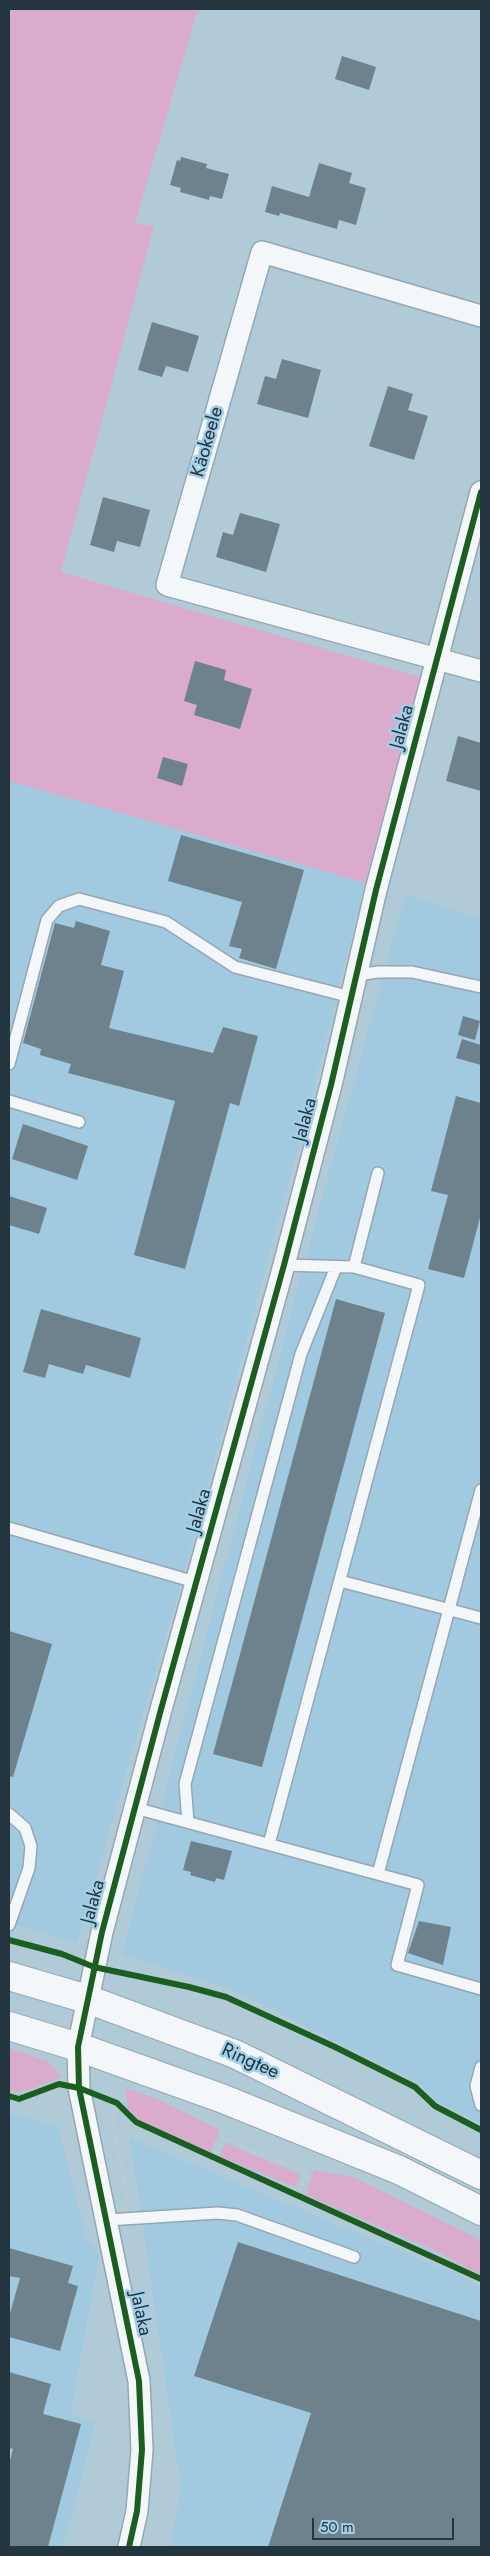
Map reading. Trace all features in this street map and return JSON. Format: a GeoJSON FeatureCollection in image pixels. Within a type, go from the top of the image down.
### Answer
{"type":"FeatureCollection","features":[{"type":"Feature","properties":{"kind":"main road","name":"Ringtee"},"geometry":{"type":"LineString","coordinates":[[9,1976],[87,1998],[234,2054],[406,2136],[481,2175]]}},
{"type":"Feature","properties":{"kind":"main road"},"geometry":{"type":"LineString","coordinates":[[9,2026],[78,2047],[221,2098],[399,2170],[481,2211]]}},
{"type":"Feature","properties":{"kind":"street","name":"Käokeele"},"geometry":{"type":"LineString","coordinates":[[436,658],[167,584],[262,252],[481,316]]}},
{"type":"Feature","properties":{"kind":"street","name":"Jalaka"},"geometry":{"type":"LineString","coordinates":[[129,2547],[137,2510],[142,2450],[139,2381],[79,2088],[78,2047],[102,1932],[195,1582],[284,1265],[331,1085],[376,890],[481,492]]}},
{"type":"Feature","properties":{"kind":"street"},"geometry":{"type":"LineString","coordinates":[[436,658],[481,671]]}},
{"type":"Feature","properties":{"kind":"lane"},"geometry":{"type":"LineString","coordinates":[[9,1064],[47,920],[59,906],[79,899],[166,922],[236,967],[351,997]]}},
{"type":"Feature","properties":{"kind":"lane"},"geometry":{"type":"LineString","coordinates":[[356,975],[378,972],[412,972],[481,987]]}},
{"type":"Feature","properties":{"kind":"lane"},"geometry":{"type":"LineString","coordinates":[[9,1101],[79,1122]]}},
{"type":"Feature","properties":{"kind":"lane"},"geometry":{"type":"LineString","coordinates":[[354,1267],[378,1173]]}},
{"type":"Feature","properties":{"kind":"lane"},"geometry":{"type":"LineString","coordinates":[[269,1844],[419,1285],[354,1267],[284,1265]]}},
{"type":"Feature","properties":{"kind":"lane"},"geometry":{"type":"LineString","coordinates":[[188,1822],[184,1784],[301,1354],[336,1267]]}},
{"type":"Feature","properties":{"kind":"lane"},"geometry":{"type":"LineString","coordinates":[[378,1874],[481,1490]]}},
{"type":"Feature","properties":{"kind":"lane"},"geometry":{"type":"LineString","coordinates":[[9,1528],[195,1582]]}},
{"type":"Feature","properties":{"kind":"lane"},"geometry":{"type":"LineString","coordinates":[[340,1581],[481,1618]]}},
{"type":"Feature","properties":{"kind":"lane"},"geometry":{"type":"LineString","coordinates":[[135,1808],[418,1885],[397,1965],[481,1989]]}},
{"type":"Feature","properties":{"kind":"lane"},"geometry":{"type":"LineString","coordinates":[[9,1814],[25,1828],[31,1846],[29,1868],[9,1925]]}},
{"type":"Feature","properties":{"kind":"lane"},"geometry":{"type":"LineString","coordinates":[[481,2067],[476,2086],[481,2105]]}},
{"type":"Feature","properties":{"kind":"lane"},"geometry":{"type":"LineString","coordinates":[[406,2136],[481,2165]]}},
{"type":"Feature","properties":{"kind":"lane"},"geometry":{"type":"LineString","coordinates":[[107,2220],[218,2213],[237,2215],[354,2257]]}},
{"type":"Feature","properties":{"kind":"path"},"geometry":{"type":"LineString","coordinates":[[79,2088],[118,2103],[124,2110]]}},
{"type":"Feature","properties":{"kind":"path"},"geometry":{"type":"LineString","coordinates":[[118,2094],[118,2103],[112,2118],[131,2218]]}},
{"type":"Feature","properties":{"kind":"path"},"geometry":{"type":"LineString","coordinates":[[213,2158],[223,2138],[307,2173],[300,2197],[289,2192]]}},
{"type":"Feature","properties":{"kind":"path"},"geometry":{"type":"LineString","coordinates":[[205,2154],[222,2162]]}},
{"type":"Feature","properties":{"kind":"shaded area"},"geometry":{"type":"Polygon","coordinates":[[[9,9],[198,9],[135,223],[154,226],[61,572],[420,677],[365,883],[9,781],[9,9]]]}},
{"type":"Feature","properties":{"kind":"shaded area"},"geometry":{"type":"Polygon","coordinates":[[[9,781],[365,883],[310,1103],[187,1562],[77,1943],[9,1923],[9,781]]]}},
{"type":"Feature","properties":{"kind":"shaded area"},"geometry":{"type":"Polygon","coordinates":[[[405,895],[481,919],[481,2124],[437,2102],[420,2083],[229,1988],[122,1955],[301,1275],[405,895]]]}},
{"type":"Feature","properties":{"kind":"shaded area"},"geometry":{"type":"Polygon","coordinates":[[[9,2048],[49,2062],[62,2077],[28,2090],[17,2092],[9,2090],[9,2048]]]}},
{"type":"Feature","properties":{"kind":"shaded area"},"geometry":{"type":"Polygon","coordinates":[[[126,2088],[153,2097],[220,2130],[210,2152],[141,2121],[128,2109],[126,2088]]]}},
{"type":"Feature","properties":{"kind":"shaded area"},"geometry":{"type":"Polygon","coordinates":[[[9,2113],[58,2126],[85,2236],[99,2254],[71,2413],[95,2423],[63,2547],[9,2547],[9,2113]]]}},
{"type":"Feature","properties":{"kind":"shaded area"},"geometry":{"type":"Polygon","coordinates":[[[130,2138],[460,2276],[481,2287],[481,2547],[170,2547],[181,2488],[130,2138]]]}},
{"type":"Feature","properties":{"kind":"shaded area"},"geometry":{"type":"Polygon","coordinates":[[[225,2143],[301,2175],[295,2187],[220,2156],[225,2143]]]}},
{"type":"Feature","properties":{"kind":"shaded area"},"geometry":{"type":"Polygon","coordinates":[[[314,2170],[353,2177],[481,2240],[481,2275],[434,2250],[306,2195],[314,2170]]]}},
{"type":"Feature","properties":{"kind":"building"},"geometry":{"type":"Polygon","coordinates":[[[342,56],[376,67],[369,90],[335,79],[342,56]]]}},
{"type":"Feature","properties":{"kind":"building"},"geometry":{"type":"Polygon","coordinates":[[[181,157],[207,164],[206,168],[229,174],[222,199],[210,196],[209,200],[180,192],[181,188],[170,185],[177,160],[180,161],[181,157]]]}},
{"type":"Feature","properties":{"kind":"building"},"geometry":{"type":"Polygon","coordinates":[[[319,163],[352,173],[349,183],[366,188],[356,225],[339,220],[337,229],[280,213],[279,216],[265,212],[272,186],[309,197],[319,163]]]}},
{"type":"Feature","properties":{"kind":"building"},"geometry":{"type":"Polygon","coordinates":[[[152,322],[199,336],[188,372],[166,366],[162,377],[138,370],[152,322]]]}},
{"type":"Feature","properties":{"kind":"building"},"geometry":{"type":"Polygon","coordinates":[[[282,359],[321,370],[308,418],[257,404],[265,376],[276,379],[282,359]]]}},
{"type":"Feature","properties":{"kind":"building"},"geometry":{"type":"Polygon","coordinates":[[[388,386],[413,394],[408,410],[428,416],[414,460],[369,446],[388,386]]]}},
{"type":"Feature","properties":{"kind":"building"},"geometry":{"type":"Polygon","coordinates":[[[103,497],[150,510],[140,547],[117,541],[114,552],[90,545],[103,497]]]}},
{"type":"Feature","properties":{"kind":"building"},"geometry":{"type":"Polygon","coordinates":[[[240,513],[280,524],[266,572],[216,557],[223,532],[233,535],[240,513]]]}},
{"type":"Feature","properties":{"kind":"building"},"geometry":{"type":"Polygon","coordinates":[[[195,661],[226,670],[224,680],[252,689],[240,729],[194,715],[197,705],[184,701],[195,661]]]}},
{"type":"Feature","properties":{"kind":"building"},"geometry":{"type":"Polygon","coordinates":[[[458,736],[481,743],[481,791],[446,781],[458,736]]]}},
{"type":"Feature","properties":{"kind":"building"},"geometry":{"type":"Polygon","coordinates":[[[163,757],[188,764],[182,786],[157,778],[163,757]]]}},
{"type":"Feature","properties":{"kind":"building"},"geometry":{"type":"Polygon","coordinates":[[[181,835],[304,870],[276,969],[239,958],[242,949],[229,946],[242,902],[168,881],[181,835]]]}},
{"type":"Feature","properties":{"kind":"building"},"geometry":{"type":"Polygon","coordinates":[[[76,921],[110,931],[101,965],[124,971],[109,1028],[213,1053],[223,1027],[258,1036],[239,1106],[230,1103],[185,1269],[134,1255],[175,1101],[68,1073],[71,1064],[40,1055],[41,1049],[23,1043],[55,923],[74,928],[76,921]]]}},
{"type":"Feature","properties":{"kind":"building"},"geometry":{"type":"Polygon","coordinates":[[[463,1016],[480,1021],[475,1040],[458,1035],[463,1016]]]}},
{"type":"Feature","properties":{"kind":"building"},"geometry":{"type":"Polygon","coordinates":[[[462,1039],[481,1045],[481,1065],[456,1058],[462,1039]]]}},
{"type":"Feature","properties":{"kind":"building"},"geometry":{"type":"Polygon","coordinates":[[[456,1096],[481,1103],[481,1214],[464,1278],[428,1269],[448,1195],[431,1191],[456,1096]]]}},
{"type":"Feature","properties":{"kind":"building"},"geometry":{"type":"Polygon","coordinates":[[[23,1124],[88,1146],[77,1180],[12,1159],[23,1124]]]}},
{"type":"Feature","properties":{"kind":"building"},"geometry":{"type":"Polygon","coordinates":[[[9,1196],[47,1208],[39,1234],[9,1225],[9,1196]]]}},
{"type":"Feature","properties":{"kind":"building"},"geometry":{"type":"Polygon","coordinates":[[[336,1299],[385,1313],[262,1767],[213,1754],[336,1299]]]}},
{"type":"Feature","properties":{"kind":"building"},"geometry":{"type":"Polygon","coordinates":[[[41,1309],[141,1338],[130,1378],[86,1365],[83,1374],[49,1364],[45,1378],[23,1372],[41,1309]]]}},
{"type":"Feature","properties":{"kind":"building"},"geometry":{"type":"Polygon","coordinates":[[[9,1631],[52,1644],[13,1777],[9,1776],[9,1631]]]}},
{"type":"Feature","properties":{"kind":"building"},"geometry":{"type":"Polygon","coordinates":[[[191,1841],[232,1851],[224,1880],[216,1878],[215,1882],[190,1875],[191,1872],[183,1870],[191,1841]]]}},
{"type":"Feature","properties":{"kind":"building"},"geometry":{"type":"Polygon","coordinates":[[[419,1921],[451,1927],[443,1965],[408,1953],[419,1921]]]}},
{"type":"Feature","properties":{"kind":"building"},"geometry":{"type":"Polygon","coordinates":[[[238,2242],[481,2321],[481,2547],[268,2547],[311,2413],[194,2376],[238,2242]]]}},
{"type":"Feature","properties":{"kind":"building"},"geometry":{"type":"Polygon","coordinates":[[[9,2248],[73,2266],[68,2283],[78,2286],[60,2351],[9,2337],[9,2317],[20,2278],[9,2276],[9,2248]]]}},
{"type":"Feature","properties":{"kind":"building"},"geometry":{"type":"Polygon","coordinates":[[[9,2372],[51,2384],[43,2414],[81,2424],[48,2547],[9,2547],[9,2464],[13,2449],[9,2448],[9,2372]]]}},
{"type":"Feature","properties":{"kind":"cycle path"},"geometry":{"type":"LineString","coordinates":[[129,2547],[137,2511],[142,2450],[139,2381],[79,2088],[78,2047],[102,1932],[160,1713],[284,1265],[331,1085],[376,890],[481,492]]}},
{"type":"Feature","properties":{"kind":"cycle path"},"geometry":{"type":"LineString","coordinates":[[9,1940],[62,1954],[94,1967],[189,1987],[226,1997],[335,2047],[415,2087],[435,2106],[481,2130]]}},
{"type":"Feature","properties":{"kind":"cycle path"},"geometry":{"type":"LineString","coordinates":[[9,2096],[19,2099],[59,2084],[79,2088],[117,2103],[136,2122],[481,2279]]}}]}
